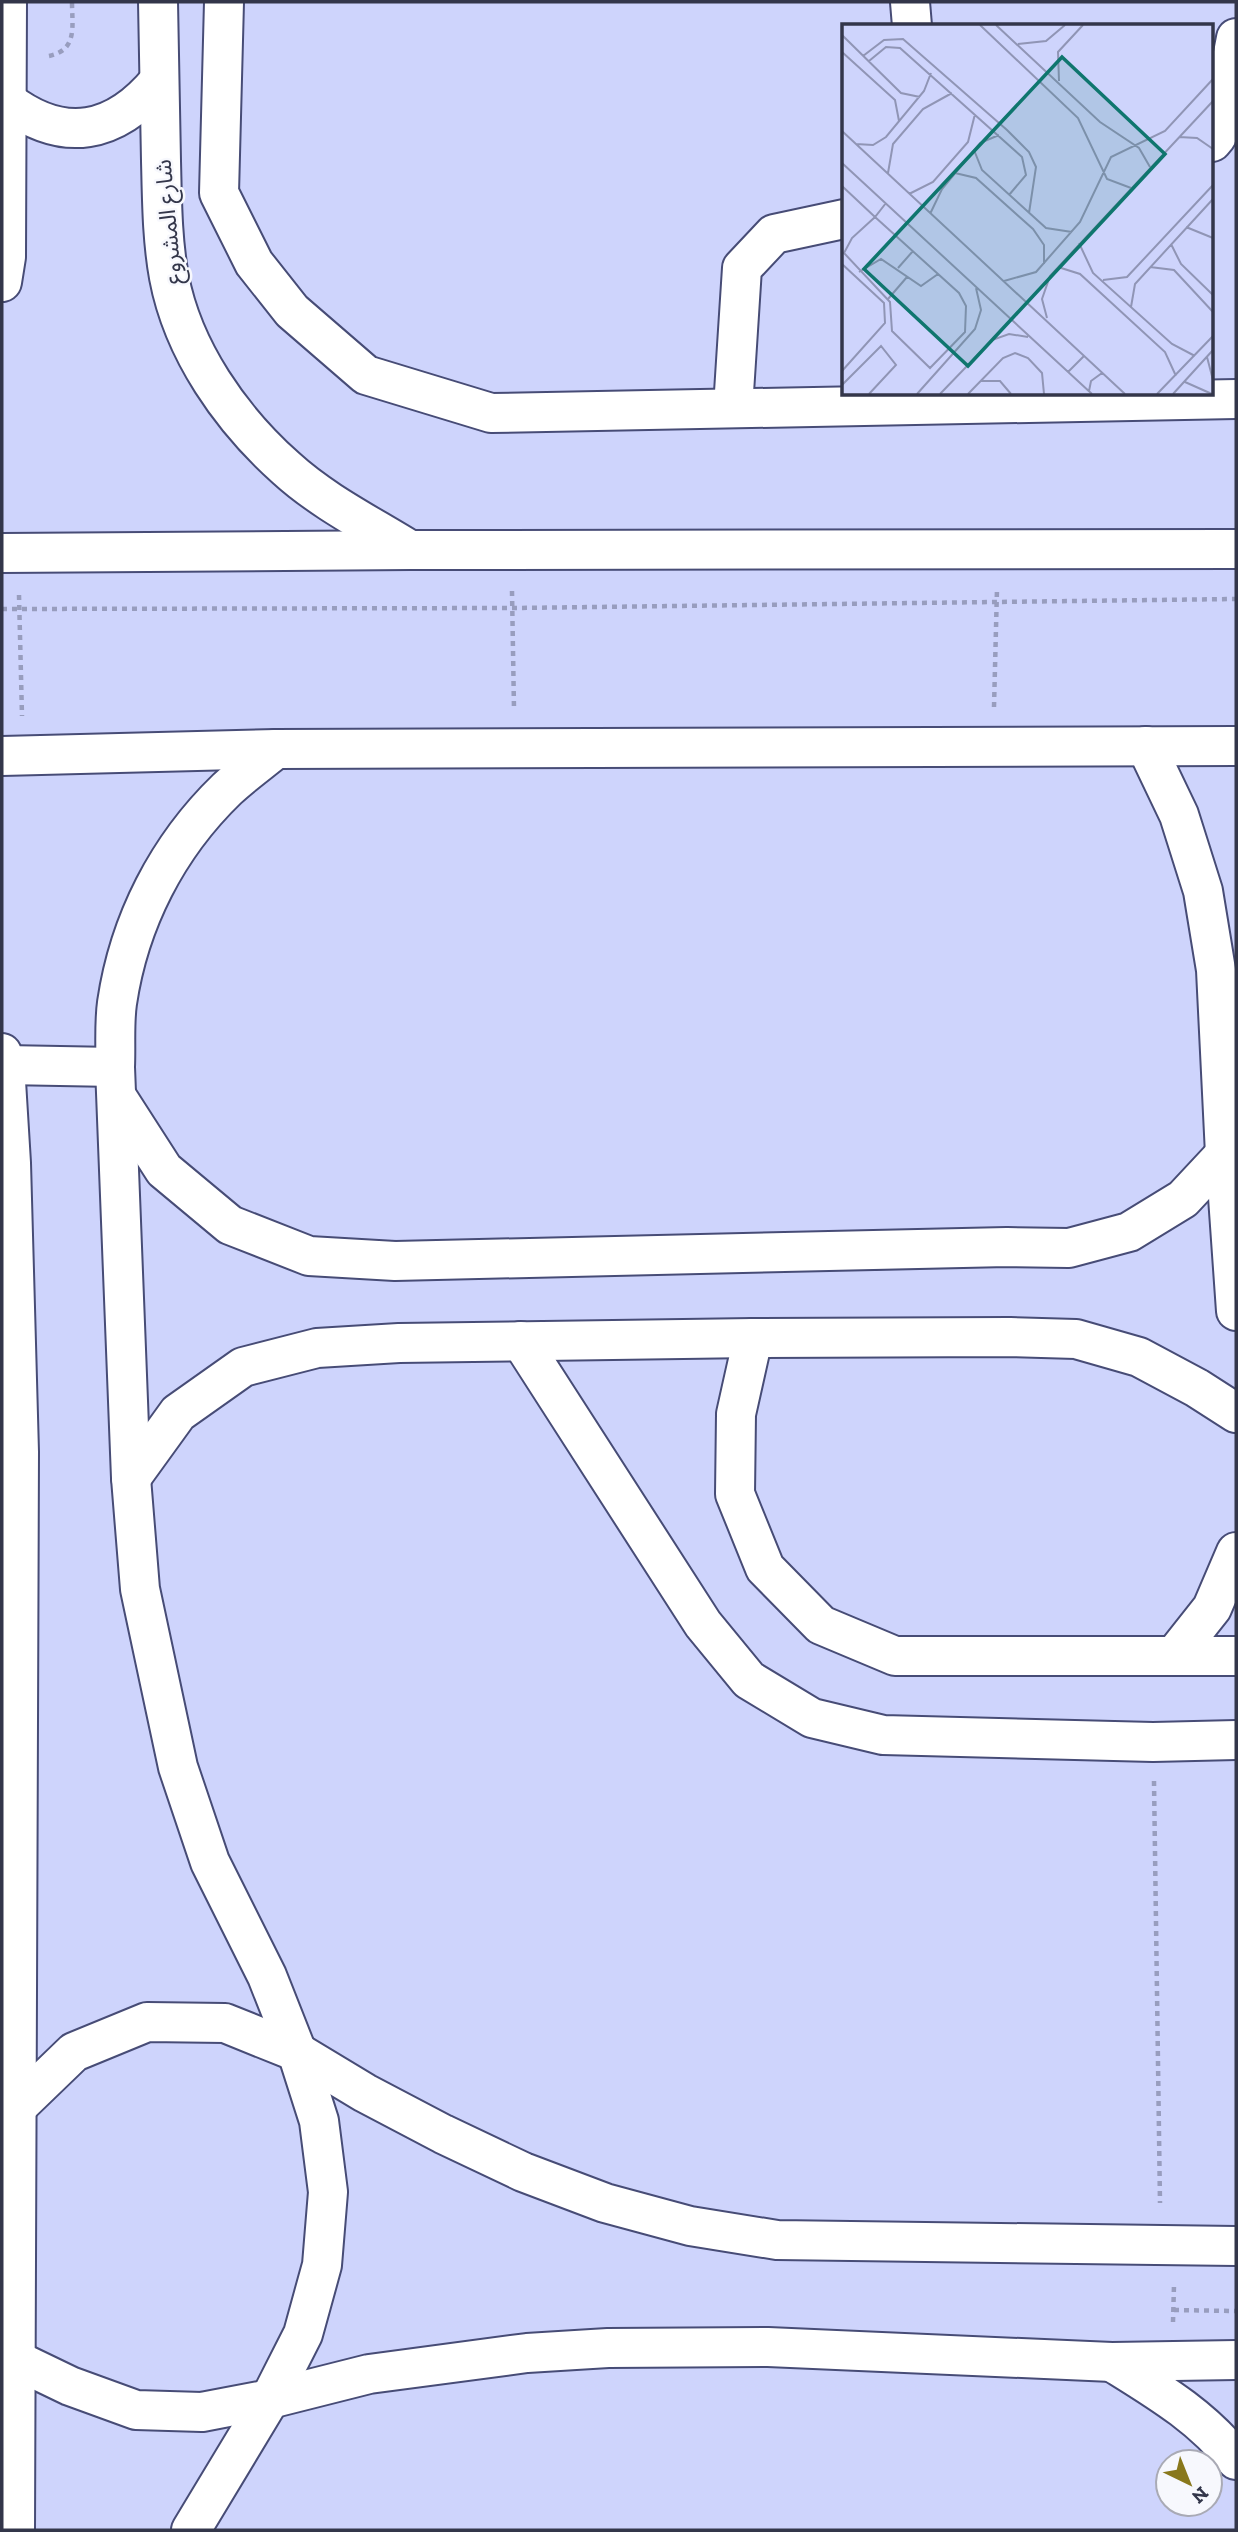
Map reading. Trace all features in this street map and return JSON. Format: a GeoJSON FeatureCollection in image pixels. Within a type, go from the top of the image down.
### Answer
{"type":"FeatureCollection","features":[{"type":"Feature","properties":{"kind":"street"},"geometry":{"type":"LineString","coordinates":[[2,282],[6,257],[7,2]]}},
{"type":"Feature","properties":{"kind":"street","name":"شارع المشروع"},"geometry":{"type":"LineString","coordinates":[[158,2],[162,220],[169,278],[186,333],[213,384],[247,430],[288,470],[334,503],[410,550]]}},
{"type":"Feature","properties":{"kind":"street"},"geometry":{"type":"LineString","coordinates":[[225,2],[219,194],[254,263],[292,311],[366,375],[491,413],[1033,398],[1236,399]]}},
{"type":"Feature","properties":{"kind":"street"},"geometry":{"type":"LineString","coordinates":[[910,2],[912,24]]}},
{"type":"Feature","properties":{"kind":"street"},"geometry":{"type":"LineString","coordinates":[[1214,140],[1217,136],[1236,38]]}},
{"type":"Feature","properties":{"kind":"street"},"geometry":{"type":"LineString","coordinates":[[8,102],[24,114],[62,127],[105,124],[126,114],[144,99],[159,81]]}},
{"type":"Feature","properties":{"kind":"street"},"geometry":{"type":"LineString","coordinates":[[733,408],[742,268],[774,234],[842,219]]}},
{"type":"Feature","properties":{"kind":"street"},"geometry":{"type":"LineString","coordinates":[[10,553],[1236,549]]}},
{"type":"Feature","properties":{"kind":"street"},"geometry":{"type":"LineString","coordinates":[[1146,746],[1179,815],[1203,891],[1216,970],[1228,1050],[1225,1154],[1236,1311]]}},
{"type":"Feature","properties":{"kind":"street"},"geometry":{"type":"LineString","coordinates":[[12,756],[276,749],[1236,746]]}},
{"type":"Feature","properties":{"kind":"street"},"geometry":{"type":"LineString","coordinates":[[191,2530],[270,2399],[303,2334],[322,2265],[328,2192],[319,2120],[298,2052],[267,1976],[210,1862],[178,1767],[140,1588],[131,1478],[116,1082],[117,1005],[129,945],[153,888],[194,826],[227,789],[276,749]]}},
{"type":"Feature","properties":{"kind":"street"},"geometry":{"type":"LineString","coordinates":[[15,2530],[18,2106],[3,1059],[116,1082],[164,1170],[230,1225],[309,1256],[395,1261],[1007,1247],[1069,1248],[1129,1232],[1183,1199],[1225,1154]]}},
{"type":"Feature","properties":{"kind":"street"},"geometry":{"type":"LineString","coordinates":[[131,1478],[178,1413],[243,1367],[317,1348],[399,1343],[754,1338],[1076,1339],[1139,1357],[1197,1388],[1236,1413]]}},
{"type":"Feature","properties":{"kind":"street"},"geometry":{"type":"LineString","coordinates":[[754,1338],[736,1413],[735,1494],[765,1569],[821,1625],[895,1656],[1236,1656]]}},
{"type":"Feature","properties":{"kind":"street"},"geometry":{"type":"LineString","coordinates":[[521,1341],[703,1624],[749,1680],[812,1718],[883,1735],[1153,1742],[1236,1740]]}},
{"type":"Feature","properties":{"kind":"street"},"geometry":{"type":"LineString","coordinates":[[1174,1656],[1212,1608],[1236,1552]]}},
{"type":"Feature","properties":{"kind":"street"},"geometry":{"type":"LineString","coordinates":[[18,2106],[74,2052],[147,2022],[225,2023],[298,2052],[443,2134],[523,2172],[606,2203],[690,2226],[777,2240],[1236,2246]]}},
{"type":"Feature","properties":{"kind":"street"},"geometry":{"type":"LineString","coordinates":[[16,2360],[70,2386],[136,2410],[202,2412],[382,2372],[527,2353],[608,2348],[768,2347],[1112,2362],[1236,2360]]}},
{"type":"Feature","properties":{"kind":"street"},"geometry":{"type":"LineString","coordinates":[[1112,2362],[1179,2404],[1227,2447],[1236,2460]]}},
{"type":"Feature","properties":{"kind":"path"},"geometry":{"type":"LineString","coordinates":[[994,746],[998,550]]}},
{"type":"Feature","properties":{"kind":"path"},"geometry":{"type":"LineString","coordinates":[[511,551],[514,748]]}},
{"type":"Feature","properties":{"kind":"path"},"geometry":{"type":"LineString","coordinates":[[10,553],[19,609],[12,756]]}},
{"type":"Feature","properties":{"kind":"path"},"geometry":{"type":"LineString","coordinates":[[2,609],[512,608],[1236,599]]}},
{"type":"Feature","properties":{"kind":"path"},"geometry":{"type":"LineString","coordinates":[[1153,1742],[1168,2245],[1174,2310],[1172,2361]]}},
{"type":"Feature","properties":{"kind":"path"},"geometry":{"type":"LineString","coordinates":[[1174,2310],[1236,2311]]}}]}
